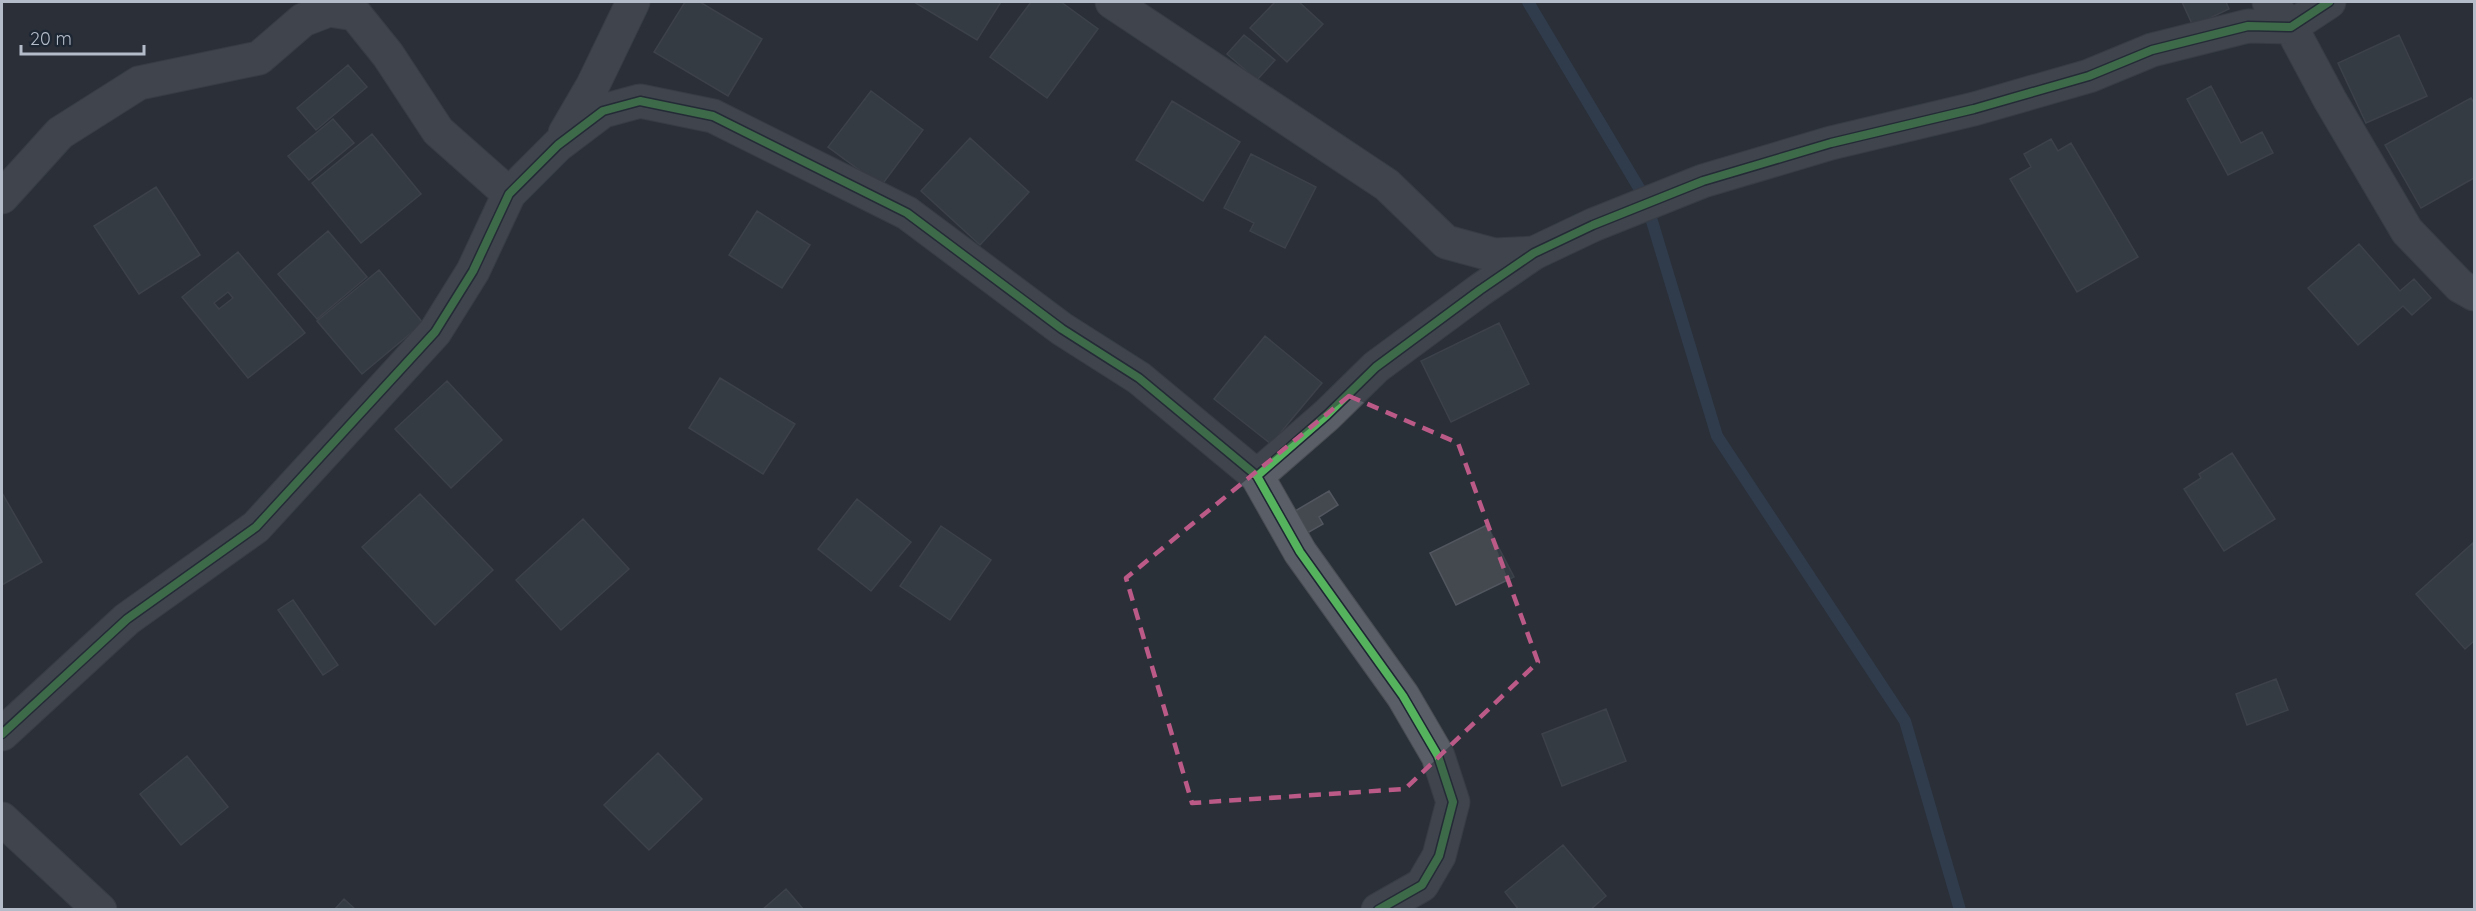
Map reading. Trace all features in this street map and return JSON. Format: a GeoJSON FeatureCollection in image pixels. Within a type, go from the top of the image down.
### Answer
{"type":"FeatureCollection","features":[{"type":"Feature","properties":{"kind":"street"},"geometry":{"type":"LineString","coordinates":[[558,145],[593,85],[633,2]]}},
{"type":"Feature","properties":{"kind":"street"},"geometry":{"type":"LineString","coordinates":[[1112,2],[1388,185],[1446,242],[1494,255],[1534,254]]}},
{"type":"Feature","properties":{"kind":"street"},"geometry":{"type":"LineString","coordinates":[[2269,2],[2291,27],[2330,100],[2407,231],[2460,286],[2475,294]]}},
{"type":"Feature","properties":{"kind":"street"},"geometry":{"type":"LineString","coordinates":[[1257,476],[1327,415],[1376,367],[1480,290],[1534,254],[1593,225],[1714,178],[1831,143],[1974,109],[2089,76],[2152,50],[2248,26],[2291,27],[2329,2]]}},
{"type":"Feature","properties":{"kind":"street"},"geometry":{"type":"LineString","coordinates":[[2,197],[60,133],[139,83],[258,58],[303,20],[329,10],[355,14],[388,55],[438,131],[508,194]]}},
{"type":"Feature","properties":{"kind":"street"},"geometry":{"type":"LineString","coordinates":[[2,734],[127,619],[256,527],[435,332],[473,271],[508,194],[558,145],[603,111],[640,101],[713,116],[907,213],[1062,329],[1139,378],[1257,476],[1300,552],[1403,696],[1438,756],[1453,802],[1439,856],[1422,885],[1378,909]]}},
{"type":"Feature","properties":{"kind":"street"},"geometry":{"type":"LineString","coordinates":[[2,819],[100,909]]}},
{"type":"Feature","properties":{"kind":"highlighted area"},"geometry":{"type":"Polygon","coordinates":[[[1349,396],[1458,443],[1538,662],[1405,789],[1192,803],[1126,578],[1349,396]]]}},
{"type":"Feature","properties":{"kind":"building"},"geometry":{"type":"Polygon","coordinates":[[[685,2],[700,2],[762,39],[728,96],[654,52],[685,2]]]}},
{"type":"Feature","properties":{"kind":"building"},"geometry":{"type":"Polygon","coordinates":[[[914,2],[1001,2],[977,40],[914,2]]]}},
{"type":"Feature","properties":{"kind":"building"},"geometry":{"type":"Polygon","coordinates":[[[1031,2],[1061,2],[1098,29],[1047,98],[990,57],[1031,2]]]}},
{"type":"Feature","properties":{"kind":"building"},"geometry":{"type":"Polygon","coordinates":[[[1275,2],[1299,2],[1323,24],[1287,62],[1250,28],[1275,2]]]}},
{"type":"Feature","properties":{"kind":"building"},"geometry":{"type":"Polygon","coordinates":[[[2182,2],[2226,2],[2229,9],[2193,26],[2182,2]]]}},
{"type":"Feature","properties":{"kind":"building"},"geometry":{"type":"Polygon","coordinates":[[[1244,35],[1275,60],[1257,80],[1227,54],[1244,35]]]}},
{"type":"Feature","properties":{"kind":"building"},"geometry":{"type":"Polygon","coordinates":[[[2399,35],[2427,96],[2366,123],[2338,63],[2399,35]]]}},
{"type":"Feature","properties":{"kind":"building"},"geometry":{"type":"Polygon","coordinates":[[[348,65],[367,87],[316,130],[297,108],[348,65]]]}},
{"type":"Feature","properties":{"kind":"building"},"geometry":{"type":"Polygon","coordinates":[[[2211,86],[2241,143],[2262,132],[2273,153],[2228,175],[2187,99],[2211,86]]]}},
{"type":"Feature","properties":{"kind":"building"},"geometry":{"type":"Polygon","coordinates":[[[871,91],[923,130],[881,186],[828,147],[871,91]]]}},
{"type":"Feature","properties":{"kind":"building"},"geometry":{"type":"Polygon","coordinates":[[[2471,98],[2474,103],[2474,178],[2421,208],[2385,145],[2471,98]]]}},
{"type":"Feature","properties":{"kind":"building"},"geometry":{"type":"Polygon","coordinates":[[[1172,101],[1240,142],[1203,201],[1136,160],[1172,101]]]}},
{"type":"Feature","properties":{"kind":"building"},"geometry":{"type":"Polygon","coordinates":[[[333,119],[354,143],[309,180],[288,156],[333,119]]]}},
{"type":"Feature","properties":{"kind":"building"},"geometry":{"type":"Polygon","coordinates":[[[372,134],[421,194],[361,243],[312,183],[372,134]]]}},
{"type":"Feature","properties":{"kind":"building"},"geometry":{"type":"Polygon","coordinates":[[[970,138],[1029,192],[980,245],[921,191],[970,138]]]}},
{"type":"Feature","properties":{"kind":"building"},"geometry":{"type":"Polygon","coordinates":[[[2051,139],[2058,151],[2071,143],[2138,257],[2077,292],[2010,179],[2031,167],[2024,154],[2051,139]]]}},
{"type":"Feature","properties":{"kind":"building"},"geometry":{"type":"Polygon","coordinates":[[[1251,154],[1316,187],[1285,248],[1250,231],[1254,223],[1224,208],[1251,154]]]}},
{"type":"Feature","properties":{"kind":"building"},"geometry":{"type":"Polygon","coordinates":[[[156,187],[200,255],[139,294],[94,226],[156,187]]]}},
{"type":"Feature","properties":{"kind":"building"},"geometry":{"type":"Polygon","coordinates":[[[757,211],[810,245],[782,288],[729,255],[757,211]]]}},
{"type":"Feature","properties":{"kind":"building"},"geometry":{"type":"Polygon","coordinates":[[[328,231],[367,277],[317,319],[278,274],[328,231]]]}},
{"type":"Feature","properties":{"kind":"building"},"geometry":{"type":"Polygon","coordinates":[[[2359,244],[2400,291],[2414,279],[2431,298],[2412,315],[2403,306],[2358,345],[2308,288],[2359,244]]]}},
{"type":"Feature","properties":{"kind":"building"},"geometry":{"type":"Polygon","coordinates":[[[238,252],[305,333],[248,378],[182,297],[238,252]],[[228,292],[214,303],[219,309],[233,298],[228,292]]]}},
{"type":"Feature","properties":{"kind":"building"},"geometry":{"type":"Polygon","coordinates":[[[379,270],[423,323],[362,374],[317,321],[379,270]]]}},
{"type":"Feature","properties":{"kind":"building"},"geometry":{"type":"Polygon","coordinates":[[[1499,323],[1529,384],[1451,422],[1421,361],[1499,323]]]}},
{"type":"Feature","properties":{"kind":"building"},"geometry":{"type":"Polygon","coordinates":[[[1265,336],[1322,383],[1271,444],[1214,399],[1265,336]]]}},
{"type":"Feature","properties":{"kind":"building"},"geometry":{"type":"Polygon","coordinates":[[[720,378],[795,424],[763,474],[689,428],[720,378]]]}},
{"type":"Feature","properties":{"kind":"building"},"geometry":{"type":"Polygon","coordinates":[[[447,381],[502,440],[451,488],[395,429],[447,381]]]}},
{"type":"Feature","properties":{"kind":"building"},"geometry":{"type":"Polygon","coordinates":[[[2232,453],[2275,519],[2224,551],[2184,489],[2201,478],[2199,474],[2232,453]]]}},
{"type":"Feature","properties":{"kind":"building"},"geometry":{"type":"Polygon","coordinates":[[[1329,491],[1338,505],[1319,517],[1323,524],[1302,536],[1290,514],[1329,491]]]}},
{"type":"Feature","properties":{"kind":"building"},"geometry":{"type":"Polygon","coordinates":[[[2,493],[42,562],[2,585],[2,493]]]}},
{"type":"Feature","properties":{"kind":"building"},"geometry":{"type":"Polygon","coordinates":[[[420,494],[493,570],[435,625],[362,547],[420,494]]]}},
{"type":"Feature","properties":{"kind":"building"},"geometry":{"type":"Polygon","coordinates":[[[857,499],[911,542],[871,591],[818,549],[857,499]]]}},
{"type":"Feature","properties":{"kind":"building"},"geometry":{"type":"Polygon","coordinates":[[[583,519],[629,569],[561,630],[516,580],[583,519]]]}},
{"type":"Feature","properties":{"kind":"building"},"geometry":{"type":"Polygon","coordinates":[[[1487,525],[1514,577],[1456,605],[1430,553],[1487,525]]]}},
{"type":"Feature","properties":{"kind":"building"},"geometry":{"type":"Polygon","coordinates":[[[941,526],[991,560],[950,620],[900,586],[941,526]]]}},
{"type":"Feature","properties":{"kind":"building"},"geometry":{"type":"Polygon","coordinates":[[[2473,543],[2474,641],[2465,649],[2416,594],[2473,543]]]}},
{"type":"Feature","properties":{"kind":"building"},"geometry":{"type":"Polygon","coordinates":[[[293,600],[338,665],[323,675],[278,610],[293,600]]]}},
{"type":"Feature","properties":{"kind":"building"},"geometry":{"type":"Polygon","coordinates":[[[2276,679],[2288,710],[2247,725],[2236,694],[2276,679]]]}},
{"type":"Feature","properties":{"kind":"building"},"geometry":{"type":"Polygon","coordinates":[[[1606,709],[1626,761],[1562,786],[1542,734],[1606,709]]]}},
{"type":"Feature","properties":{"kind":"building"},"geometry":{"type":"Polygon","coordinates":[[[658,753],[702,799],[649,850],[604,805],[658,753]]]}},
{"type":"Feature","properties":{"kind":"building"},"geometry":{"type":"Polygon","coordinates":[[[187,756],[228,807],[181,845],[140,794],[187,756]]]}},
{"type":"Feature","properties":{"kind":"building"},"geometry":{"type":"Polygon","coordinates":[[[1563,845],[1606,896],[1590,910],[1519,910],[1505,892],[1563,845]]]}},
{"type":"Feature","properties":{"kind":"building"},"geometry":{"type":"Polygon","coordinates":[[[786,889],[804,910],[762,910],[786,889]]]}},
{"type":"Feature","properties":{"kind":"building"},"geometry":{"type":"Polygon","coordinates":[[[344,899],[356,910],[334,910],[344,899]]]}},
{"type":"Feature","properties":{"kind":"waterway"},"geometry":{"type":"LineString","coordinates":[[1528,2],[1645,198],[1717,436],[1905,721],[1960,910]]}},
{"type":"Feature","properties":{"kind":"cycle path"},"geometry":{"type":"LineString","coordinates":[[1257,476],[1327,415],[1376,367],[1534,253],[1593,225],[1703,181],[1831,143],[1974,109],[2089,76],[2152,50],[2248,26],[2291,27],[2329,2]]}},
{"type":"Feature","properties":{"kind":"cycle path"},"geometry":{"type":"LineString","coordinates":[[2,734],[127,619],[256,527],[435,332],[473,271],[509,194],[558,145],[603,111],[640,101],[713,116],[907,213],[1062,329],[1139,378],[1257,476],[1300,552],[1403,696],[1438,756],[1453,802],[1439,856],[1422,885],[1378,910]]}}]}
